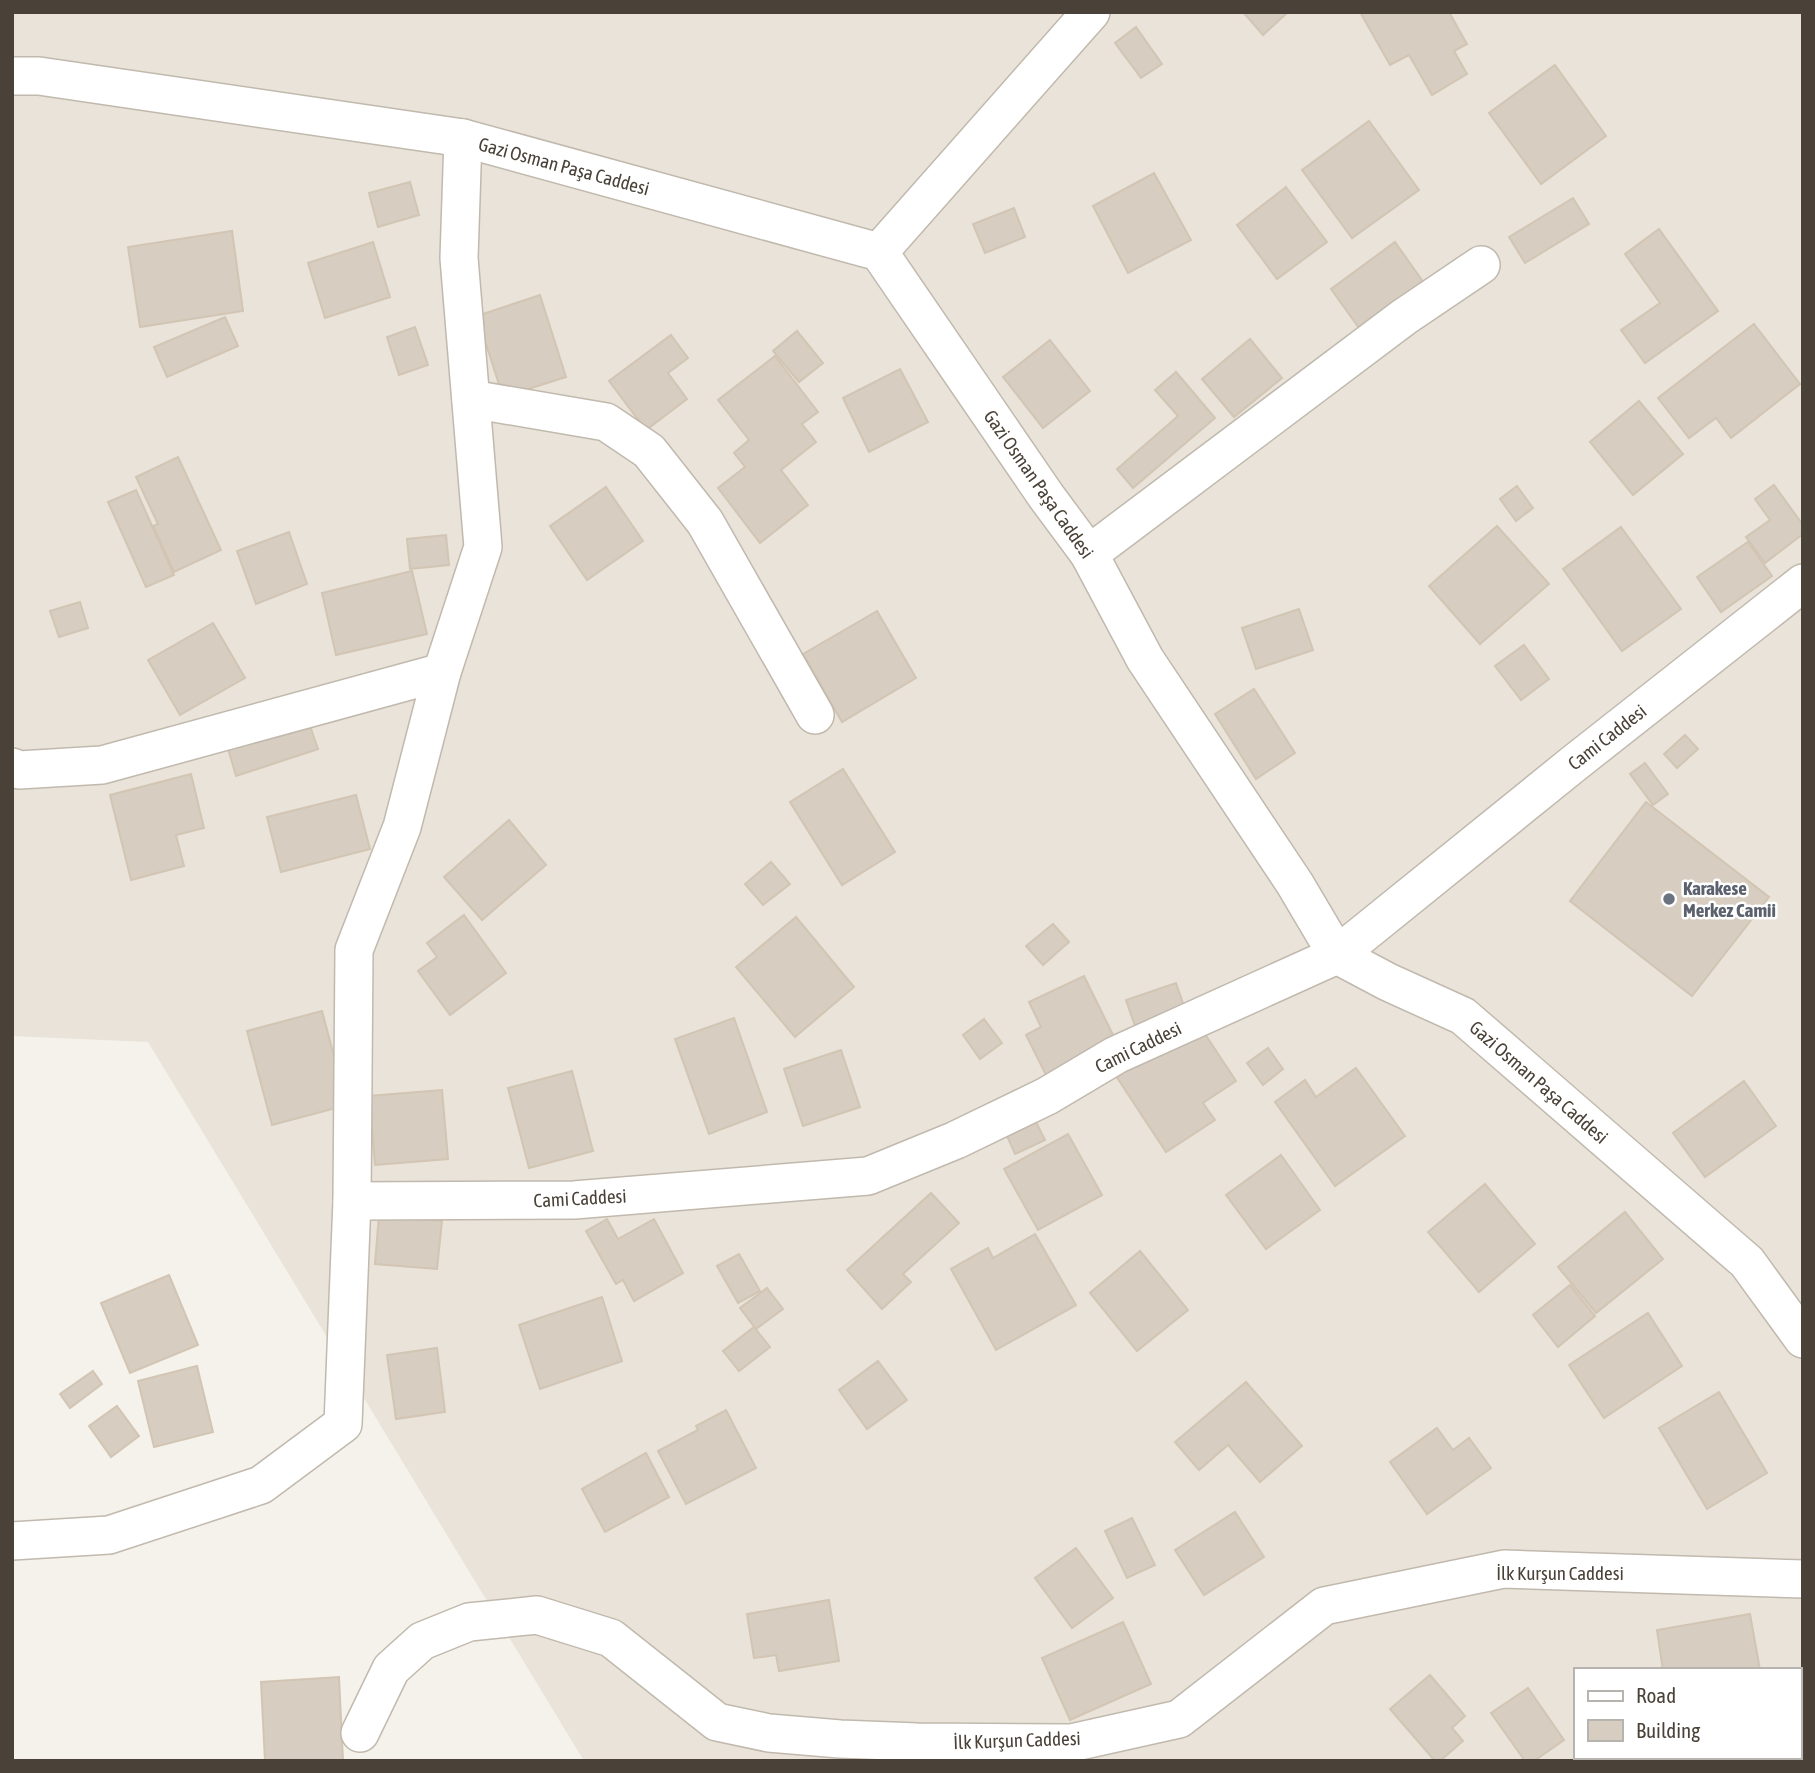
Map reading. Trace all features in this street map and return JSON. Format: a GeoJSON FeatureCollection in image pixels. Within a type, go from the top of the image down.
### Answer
{"type":"FeatureCollection","features":[{"type":"Feature","properties":{"kind":"street"},"geometry":{"type":"LineString","coordinates":[[879,252],[1091,12]]}},
{"type":"Feature","properties":{"kind":"street","name":"Gazi Osman Paşa Caddesi"},"geometry":{"type":"LineString","coordinates":[[12,76],[39,76],[463,138],[879,252],[1089,554],[1145,659],[1295,884],[1337,956],[1463,1016],[1747,1262],[1803,1339]]}},
{"type":"Feature","properties":{"kind":"street"},"geometry":{"type":"LineString","coordinates":[[12,1541],[109,1535],[261,1485],[343,1424],[352,1201],[354,950],[402,827],[442,672],[483,547],[459,258],[463,138]]}},
{"type":"Feature","properties":{"kind":"street"},"geometry":{"type":"LineString","coordinates":[[1089,554],[1404,317],[1481,265]]}},
{"type":"Feature","properties":{"kind":"street"},"geometry":{"type":"LineString","coordinates":[[471,399],[606,422],[649,451],[705,522],[815,715]]}},
{"type":"Feature","properties":{"kind":"street","name":"Cami Caddesi"},"geometry":{"type":"LineString","coordinates":[[352,1201],[574,1200],[868,1176],[956,1140],[1047,1096],[1116,1055],[1337,956],[1572,765],[1803,583]]}},
{"type":"Feature","properties":{"kind":"street"},"geometry":{"type":"LineString","coordinates":[[12,767],[19,770],[102,765],[442,672]]}},
{"type":"Feature","properties":{"kind":"street","name":"İlk Kurşun Caddesi"},"geometry":{"type":"LineString","coordinates":[[360,1733],[391,1669],[422,1641],[470,1622],[537,1615],[611,1638],[718,1722],[769,1733],[917,1742],[1071,1742],[1179,1719],[1324,1606],[1504,1569],[1803,1579]]}},
{"type":"Feature","properties":{"kind":"shaded area"},"geometry":{"type":"Polygon","coordinates":[[[12,12],[1803,12],[1803,1761],[584,1761],[148,1042],[12,1036],[12,12]]]}},
{"type":"Feature","properties":{"kind":"building"},"geometry":{"type":"Polygon","coordinates":[[[1243,12],[1288,12],[1263,35],[1243,12]]]}},
{"type":"Feature","properties":{"kind":"building"},"geometry":{"type":"Polygon","coordinates":[[[1360,12],[1449,12],[1467,44],[1454,51],[1467,74],[1432,95],[1409,55],[1390,65],[1360,12]]]}},
{"type":"Feature","properties":{"kind":"building"},"geometry":{"type":"Polygon","coordinates":[[[1136,27],[1162,64],[1141,78],[1115,43],[1136,27]]]}},
{"type":"Feature","properties":{"kind":"building"},"geometry":{"type":"Polygon","coordinates":[[[1555,65],[1606,136],[1541,184],[1489,113],[1555,65]]]}},
{"type":"Feature","properties":{"kind":"building"},"geometry":{"type":"Polygon","coordinates":[[[1369,121],[1419,190],[1352,238],[1302,170],[1369,121]]]}},
{"type":"Feature","properties":{"kind":"building"},"geometry":{"type":"Polygon","coordinates":[[[1154,173],[1191,240],[1128,273],[1093,206],[1154,173]]]}},
{"type":"Feature","properties":{"kind":"building"},"geometry":{"type":"Polygon","coordinates":[[[410,182],[419,215],[378,227],[369,193],[410,182]]]}},
{"type":"Feature","properties":{"kind":"building"},"geometry":{"type":"Polygon","coordinates":[[[1286,187],[1327,242],[1277,279],[1237,225],[1286,187]]]}},
{"type":"Feature","properties":{"kind":"building"},"geometry":{"type":"Polygon","coordinates":[[[1573,198],[1589,224],[1525,263],[1509,237],[1573,198]]]}},
{"type":"Feature","properties":{"kind":"building"},"geometry":{"type":"Polygon","coordinates":[[[1014,208],[1025,237],[985,253],[973,224],[1014,208]]]}},
{"type":"Feature","properties":{"kind":"building"},"geometry":{"type":"Polygon","coordinates":[[[1659,229],[1718,311],[1645,363],[1621,330],[1660,303],[1625,254],[1659,229]]]}},
{"type":"Feature","properties":{"kind":"building"},"geometry":{"type":"Polygon","coordinates":[[[232,231],[243,311],[140,327],[128,247],[232,231]]]}},
{"type":"Feature","properties":{"kind":"building"},"geometry":{"type":"Polygon","coordinates":[[[373,242],[390,297],[325,318],[308,263],[373,242]]]}},
{"type":"Feature","properties":{"kind":"building"},"geometry":{"type":"Polygon","coordinates":[[[1395,242],[1431,293],[1367,339],[1331,289],[1395,242]]]}},
{"type":"Feature","properties":{"kind":"building"},"geometry":{"type":"Polygon","coordinates":[[[540,295],[566,377],[503,397],[477,316],[540,295]]]}},
{"type":"Feature","properties":{"kind":"building"},"geometry":{"type":"Polygon","coordinates":[[[225,317],[238,346],[167,377],[154,347],[225,317]]]}},
{"type":"Feature","properties":{"kind":"building"},"geometry":{"type":"Polygon","coordinates":[[[1754,324],[1800,384],[1731,438],[1716,418],[1689,438],[1658,398],[1754,324]]]}},
{"type":"Feature","properties":{"kind":"building"},"geometry":{"type":"Polygon","coordinates":[[[415,327],[428,365],[399,375],[387,337],[415,327]]]}},
{"type":"Feature","properties":{"kind":"building"},"geometry":{"type":"Polygon","coordinates":[[[797,331],[823,363],[799,382],[773,351],[797,331]]]}},
{"type":"Feature","properties":{"kind":"building"},"geometry":{"type":"Polygon","coordinates":[[[671,335],[688,358],[668,373],[687,399],[646,430],[609,381],[671,335]]]}},
{"type":"Feature","properties":{"kind":"building"},"geometry":{"type":"Polygon","coordinates":[[[1250,339],[1282,378],[1234,417],[1202,379],[1250,339]]]}},
{"type":"Feature","properties":{"kind":"building"},"geometry":{"type":"Polygon","coordinates":[[[1050,340],[1090,391],[1043,428],[1003,377],[1050,340]]]}},
{"type":"Feature","properties":{"kind":"building"},"geometry":{"type":"Polygon","coordinates":[[[775,356],[818,412],[802,424],[816,442],[781,470],[808,505],[760,543],[718,488],[745,467],[734,453],[749,440],[718,400],[775,356]]]}},
{"type":"Feature","properties":{"kind":"building"},"geometry":{"type":"Polygon","coordinates":[[[900,369],[928,422],[869,452],[843,398],[900,369]]]}},
{"type":"Feature","properties":{"kind":"building"},"geometry":{"type":"Polygon","coordinates":[[[1176,372],[1215,418],[1133,488],[1117,469],[1178,416],[1155,390],[1176,372]]]}},
{"type":"Feature","properties":{"kind":"building"},"geometry":{"type":"Polygon","coordinates":[[[1639,401],[1683,454],[1633,495],[1590,442],[1639,401]]]}},
{"type":"Feature","properties":{"kind":"building"},"geometry":{"type":"Polygon","coordinates":[[[178,457],[221,550],[174,572],[153,526],[158,524],[136,477],[178,457]]]}},
{"type":"Feature","properties":{"kind":"building"},"geometry":{"type":"Polygon","coordinates":[[[1774,485],[1803,525],[1803,534],[1765,563],[1746,537],[1770,520],[1755,499],[1774,485]]]}},
{"type":"Feature","properties":{"kind":"building"},"geometry":{"type":"Polygon","coordinates":[[[1517,486],[1533,508],[1516,521],[1500,499],[1517,486]]]}},
{"type":"Feature","properties":{"kind":"building"},"geometry":{"type":"Polygon","coordinates":[[[606,487],[643,541],[587,580],[550,526],[606,487]]]}},
{"type":"Feature","properties":{"kind":"building"},"geometry":{"type":"Polygon","coordinates":[[[136,490],[174,575],[146,587],[108,502],[136,490]]]}},
{"type":"Feature","properties":{"kind":"building"},"geometry":{"type":"Polygon","coordinates":[[[1497,526],[1549,584],[1480,644],[1429,586],[1497,526]]]}},
{"type":"Feature","properties":{"kind":"building"},"geometry":{"type":"Polygon","coordinates":[[[1621,527],[1681,609],[1622,651],[1563,569],[1621,527]]]}},
{"type":"Feature","properties":{"kind":"building"},"geometry":{"type":"Polygon","coordinates":[[[289,532],[307,584],[256,604],[237,551],[289,532]]]}},
{"type":"Feature","properties":{"kind":"building"},"geometry":{"type":"Polygon","coordinates":[[[446,535],[449,565],[410,569],[407,539],[446,535]]]}},
{"type":"Feature","properties":{"kind":"building"},"geometry":{"type":"Polygon","coordinates":[[[1748,542],[1772,576],[1721,612],[1697,577],[1748,542]]]}},
{"type":"Feature","properties":{"kind":"building"},"geometry":{"type":"Polygon","coordinates":[[[412,571],[427,634],[336,655],[322,593],[412,571]]]}},
{"type":"Feature","properties":{"kind":"building"},"geometry":{"type":"Polygon","coordinates":[[[80,602],[88,628],[59,637],[50,611],[80,602]]]}},
{"type":"Feature","properties":{"kind":"building"},"geometry":{"type":"Polygon","coordinates":[[[1299,609],[1313,650],[1256,669],[1242,628],[1299,609]]]}},
{"type":"Feature","properties":{"kind":"building"},"geometry":{"type":"Polygon","coordinates":[[[877,611],[916,678],[842,722],[803,654],[877,611]]]}},
{"type":"Feature","properties":{"kind":"building"},"geometry":{"type":"Polygon","coordinates":[[[213,623],[245,678],[180,715],[148,660],[213,623]]]}},
{"type":"Feature","properties":{"kind":"building"},"geometry":{"type":"Polygon","coordinates":[[[1524,645],[1549,679],[1521,700],[1495,666],[1524,645]]]}},
{"type":"Feature","properties":{"kind":"building"},"geometry":{"type":"Polygon","coordinates":[[[1254,689],[1295,753],[1256,779],[1215,714],[1254,689]]]}},
{"type":"Feature","properties":{"kind":"building"},"geometry":{"type":"Polygon","coordinates":[[[308,720],[318,749],[236,776],[227,745],[308,720]]]}},
{"type":"Feature","properties":{"kind":"building"},"geometry":{"type":"Polygon","coordinates":[[[1685,735],[1698,749],[1677,768],[1664,754],[1685,735]]]}},
{"type":"Feature","properties":{"kind":"building"},"geometry":{"type":"Polygon","coordinates":[[[1645,763],[1668,794],[1653,805],[1630,774],[1645,763]]]}},
{"type":"Feature","properties":{"kind":"building"},"geometry":{"type":"Polygon","coordinates":[[[843,769],[895,852],[842,885],[790,802],[843,769]]]}},
{"type":"Feature","properties":{"kind":"building"},"geometry":{"type":"Polygon","coordinates":[[[191,774],[204,828],[176,835],[184,866],[131,880],[110,795],[191,774]]]}},
{"type":"Feature","properties":{"kind":"building"},"geometry":{"type":"Polygon","coordinates":[[[356,795],[370,849],[281,872],[267,817],[356,795]]]}},
{"type":"Feature","properties":{"kind":"building","name":"Karakese Merkez Camii"},"geometry":{"type":"Polygon","coordinates":[[[1646,802],[1769,897],[1692,996],[1570,901],[1646,802]]]}},
{"type":"Feature","properties":{"kind":"building"},"geometry":{"type":"Polygon","coordinates":[[[509,820],[546,865],[482,920],[444,877],[509,820]]]}},
{"type":"Feature","properties":{"kind":"building"},"geometry":{"type":"Polygon","coordinates":[[[771,862],[790,884],[763,905],[745,884],[771,862]]]}},
{"type":"Feature","properties":{"kind":"building"},"geometry":{"type":"Polygon","coordinates":[[[464,915],[506,973],[450,1015],[418,971],[437,957],[427,943],[464,915]]]}},
{"type":"Feature","properties":{"kind":"building"},"geometry":{"type":"Polygon","coordinates":[[[796,917],[854,987],[795,1037],[736,967],[796,917]]]}},
{"type":"Feature","properties":{"kind":"building"},"geometry":{"type":"Polygon","coordinates":[[[1053,924],[1069,942],[1043,965],[1026,946],[1053,924]]]}},
{"type":"Feature","properties":{"kind":"building"},"geometry":{"type":"Polygon","coordinates":[[[1084,976],[1117,1043],[1047,1077],[1026,1035],[1041,1027],[1029,1002],[1084,976]]]}},
{"type":"Feature","properties":{"kind":"building"},"geometry":{"type":"Polygon","coordinates":[[[1176,983],[1187,1015],[1137,1032],[1126,1000],[1176,983]]]}},
{"type":"Feature","properties":{"kind":"building"},"geometry":{"type":"Polygon","coordinates":[[[322,1011],[347,1105],[272,1125],[247,1031],[322,1011]]]}},
{"type":"Feature","properties":{"kind":"building"},"geometry":{"type":"Polygon","coordinates":[[[734,1018],[767,1112],[709,1134],[675,1039],[734,1018]]]}},
{"type":"Feature","properties":{"kind":"building"},"geometry":{"type":"Polygon","coordinates":[[[984,1019],[1002,1043],[980,1059],[963,1035],[984,1019]]]}},
{"type":"Feature","properties":{"kind":"building"},"geometry":{"type":"Polygon","coordinates":[[[1197,1022],[1236,1081],[1203,1103],[1215,1120],[1166,1152],[1116,1076],[1197,1022]]]}},
{"type":"Feature","properties":{"kind":"building"},"geometry":{"type":"Polygon","coordinates":[[[1268,1048],[1283,1069],[1263,1085],[1247,1063],[1268,1048]]]}},
{"type":"Feature","properties":{"kind":"building"},"geometry":{"type":"Polygon","coordinates":[[[841,1050],[860,1107],[803,1126],[784,1069],[841,1050]]]}},
{"type":"Feature","properties":{"kind":"building"},"geometry":{"type":"Polygon","coordinates":[[[1356,1068],[1405,1136],[1335,1186],[1275,1102],[1305,1080],[1316,1097],[1356,1068]]]}},
{"type":"Feature","properties":{"kind":"building"},"geometry":{"type":"Polygon","coordinates":[[[572,1071],[593,1151],[529,1168],[508,1088],[572,1071]]]}},
{"type":"Feature","properties":{"kind":"building"},"geometry":{"type":"Polygon","coordinates":[[[1744,1081],[1776,1126],[1705,1177],[1673,1133],[1744,1081]]]}},
{"type":"Feature","properties":{"kind":"building"},"geometry":{"type":"Polygon","coordinates":[[[442,1090],[448,1159],[375,1165],[369,1096],[442,1090]]]}},
{"type":"Feature","properties":{"kind":"building"},"geometry":{"type":"Polygon","coordinates":[[[1036,1122],[1045,1140],[1015,1154],[1007,1136],[1036,1122]]]}},
{"type":"Feature","properties":{"kind":"building"},"geometry":{"type":"Polygon","coordinates":[[[1068,1134],[1102,1195],[1038,1230],[1004,1169],[1068,1134]]]}},
{"type":"Feature","properties":{"kind":"building"},"geometry":{"type":"Polygon","coordinates":[[[1281,1155],[1320,1210],[1266,1249],[1226,1195],[1281,1155]]]}},
{"type":"Feature","properties":{"kind":"building"},"geometry":{"type":"Polygon","coordinates":[[[1485,1184],[1535,1244],[1479,1292],[1428,1232],[1485,1184]]]}},
{"type":"Feature","properties":{"kind":"building"},"geometry":{"type":"Polygon","coordinates":[[[931,1193],[959,1223],[903,1274],[911,1282],[882,1309],[847,1270],[931,1193]]]}},
{"type":"Feature","properties":{"kind":"building"},"geometry":{"type":"Polygon","coordinates":[[[1625,1212],[1663,1259],[1596,1313],[1558,1267],[1625,1212]]]}},
{"type":"Feature","properties":{"kind":"building"},"geometry":{"type":"Polygon","coordinates":[[[379,1215],[442,1221],[437,1269],[375,1264],[379,1215]]]}},
{"type":"Feature","properties":{"kind":"building"},"geometry":{"type":"Polygon","coordinates":[[[607,1219],[618,1239],[654,1219],[683,1273],[634,1301],[623,1280],[616,1284],[586,1231],[607,1219]]]}},
{"type":"Feature","properties":{"kind":"building"},"geometry":{"type":"Polygon","coordinates":[[[1035,1234],[1076,1305],[996,1350],[951,1269],[988,1248],[993,1258],[1035,1234]]]}},
{"type":"Feature","properties":{"kind":"building"},"geometry":{"type":"Polygon","coordinates":[[[1140,1251],[1188,1310],[1137,1351],[1090,1293],[1140,1251]]]}},
{"type":"Feature","properties":{"kind":"building"},"geometry":{"type":"Polygon","coordinates":[[[739,1254],[760,1291],[738,1303],[717,1266],[739,1254]]]}},
{"type":"Feature","properties":{"kind":"building"},"geometry":{"type":"Polygon","coordinates":[[[169,1275],[198,1345],[130,1373],[101,1303],[169,1275]]]}},
{"type":"Feature","properties":{"kind":"building"},"geometry":{"type":"Polygon","coordinates":[[[1570,1285],[1595,1316],[1558,1347],[1533,1315],[1570,1285]]]}},
{"type":"Feature","properties":{"kind":"building"},"geometry":{"type":"Polygon","coordinates":[[[767,1288],[783,1309],[756,1329],[740,1308],[767,1288]]]}},
{"type":"Feature","properties":{"kind":"building"},"geometry":{"type":"Polygon","coordinates":[[[602,1297],[622,1361],[540,1389],[519,1325],[602,1297]]]}},
{"type":"Feature","properties":{"kind":"building"},"geometry":{"type":"Polygon","coordinates":[[[1648,1313],[1682,1366],[1604,1418],[1569,1365],[1648,1313]]]}},
{"type":"Feature","properties":{"kind":"building"},"geometry":{"type":"Polygon","coordinates":[[[754,1327],[770,1347],[739,1371],[723,1351],[754,1327]]]}},
{"type":"Feature","properties":{"kind":"building"},"geometry":{"type":"Polygon","coordinates":[[[437,1348],[445,1412],[396,1419],[387,1355],[437,1348]]]}},
{"type":"Feature","properties":{"kind":"building"},"geometry":{"type":"Polygon","coordinates":[[[878,1361],[907,1400],[867,1429],[839,1390],[878,1361]]]}},
{"type":"Feature","properties":{"kind":"building"},"geometry":{"type":"Polygon","coordinates":[[[197,1366],[213,1432],[154,1447],[138,1381],[197,1366]]]}},
{"type":"Feature","properties":{"kind":"building"},"geometry":{"type":"Polygon","coordinates":[[[93,1371],[102,1384],[70,1408],[60,1394],[93,1371]]]}},
{"type":"Feature","properties":{"kind":"building"},"geometry":{"type":"Polygon","coordinates":[[[1246,1382],[1302,1446],[1260,1482],[1228,1445],[1199,1470],[1175,1442],[1246,1382]]]}},
{"type":"Feature","properties":{"kind":"building"},"geometry":{"type":"Polygon","coordinates":[[[1719,1392],[1767,1473],[1707,1509],[1659,1428],[1719,1392]]]}},
{"type":"Feature","properties":{"kind":"building"},"geometry":{"type":"Polygon","coordinates":[[[117,1406],[139,1436],[111,1457],[89,1426],[117,1406]]]}},
{"type":"Feature","properties":{"kind":"building"},"geometry":{"type":"Polygon","coordinates":[[[726,1410],[756,1468],[686,1504],[658,1451],[698,1430],[696,1426],[726,1410]]]}},
{"type":"Feature","properties":{"kind":"building"},"geometry":{"type":"Polygon","coordinates":[[[1437,1428],[1453,1450],[1469,1438],[1491,1468],[1427,1514],[1390,1462],[1437,1428]]]}},
{"type":"Feature","properties":{"kind":"building"},"geometry":{"type":"Polygon","coordinates":[[[646,1453],[669,1497],[605,1532],[582,1489],[646,1453]]]}},
{"type":"Feature","properties":{"kind":"building"},"geometry":{"type":"Polygon","coordinates":[[[1235,1512],[1264,1557],[1204,1595],[1175,1550],[1235,1512]]]}},
{"type":"Feature","properties":{"kind":"building"},"geometry":{"type":"Polygon","coordinates":[[[1132,1518],[1155,1565],[1127,1578],[1105,1531],[1132,1518]]]}},
{"type":"Feature","properties":{"kind":"building"},"geometry":{"type":"Polygon","coordinates":[[[1076,1548],[1113,1598],[1072,1628],[1035,1578],[1076,1548]]]}},
{"type":"Feature","properties":{"kind":"building"},"geometry":{"type":"Polygon","coordinates":[[[829,1600],[839,1661],[779,1671],[776,1655],[754,1658],[747,1614],[829,1600]]]}},
{"type":"Feature","properties":{"kind":"building"},"geometry":{"type":"Polygon","coordinates":[[[1750,1614],[1760,1668],[1663,1668],[1657,1630],[1750,1614]]]}},
{"type":"Feature","properties":{"kind":"building"},"geometry":{"type":"Polygon","coordinates":[[[1123,1622],[1151,1684],[1070,1720],[1042,1658],[1123,1622]]]}},
{"type":"Feature","properties":{"kind":"building"},"geometry":{"type":"Polygon","coordinates":[[[1430,1675],[1465,1716],[1452,1728],[1463,1741],[1440,1761],[1435,1761],[1390,1709],[1430,1675]]]}},
{"type":"Feature","properties":{"kind":"building"},"geometry":{"type":"Polygon","coordinates":[[[339,1677],[343,1761],[265,1761],[261,1682],[339,1677]]]}},
{"type":"Feature","properties":{"kind":"building"},"geometry":{"type":"Polygon","coordinates":[[[1528,1688],[1564,1740],[1534,1761],[1525,1761],[1491,1713],[1528,1688]]]}},
{"type":"Feature","properties":{"kind":"building"},"geometry":{"type":"Polygon","coordinates":[[[1803,1719],[1803,1761],[1758,1761],[1801,1759],[1803,1719]]]}},
{"type":"Feature","properties":{"kind":"place","name":"Karakese Merkez Camii"},"geometry":{"type":"Point","coordinates":[1669,899]}}]}
